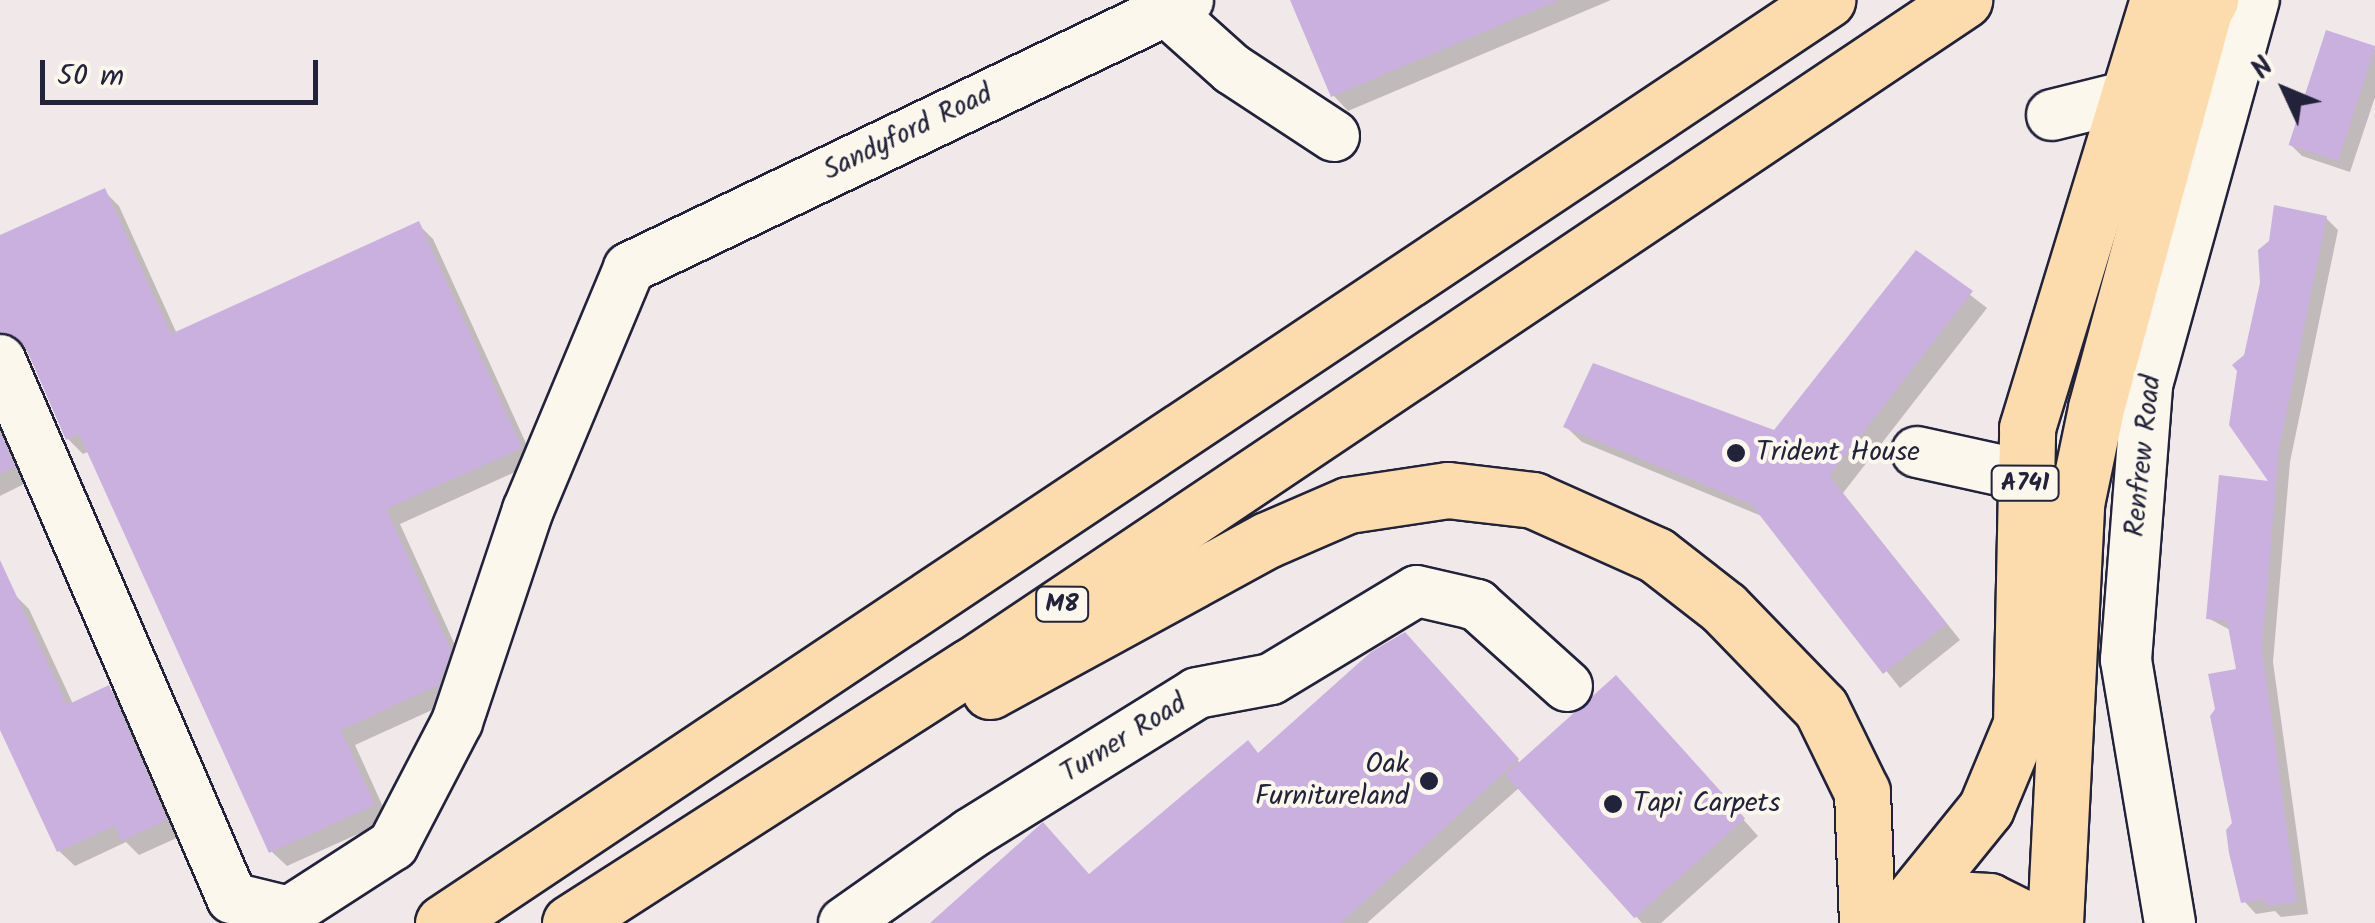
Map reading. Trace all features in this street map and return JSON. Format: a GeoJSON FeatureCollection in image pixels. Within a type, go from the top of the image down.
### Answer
{"type":"FeatureCollection","features":[{"type":"Feature","properties":{"kind":"main road"},"geometry":{"type":"LineString","coordinates":[[442,923],[1828,0]]}},
{"type":"Feature","properties":{"kind":"main road","name":"M8"},"geometry":{"type":"LineString","coordinates":[[571,923],[736,824],[1964,0]]}},
{"type":"Feature","properties":{"kind":"main road","name":"A741"},"geometry":{"type":"LineString","coordinates":[[1895,923],[1986,808],[2021,724],[2026,428],[2133,95],[2197,5]]}},
{"type":"Feature","properties":{"kind":"main road","name":"A741"},"geometry":{"type":"LineString","coordinates":[[2055,923],[2076,504],[2096,408],[2197,5]]}},
{"type":"Feature","properties":{"kind":"main road"},"geometry":{"type":"LineString","coordinates":[[736,824],[1313,518],[1402,494],[1488,492],[1579,515],[1656,555],[1724,608],[1800,684],[1838,736],[1862,792],[1867,923]]}},
{"type":"Feature","properties":{"kind":"main road"},"geometry":{"type":"LineString","coordinates":[[1895,923],[1953,899],[1989,901],[2033,923]]}},
{"type":"Feature","properties":{"kind":"street"},"geometry":{"type":"LineString","coordinates":[[1177,5],[1232,69],[1334,136]]}},
{"type":"Feature","properties":{"kind":"street","name":"Sandyford Road"},"geometry":{"type":"LineString","coordinates":[[0,360],[232,898],[288,912],[393,845],[457,722],[528,510],[630,268],[1177,5]]}},
{"type":"Feature","properties":{"kind":"street","name":"Renfrew Road"},"geometry":{"type":"LineString","coordinates":[[2170,923],[2126,660],[2146,385],[2197,5]]}},
{"type":"Feature","properties":{"kind":"street"},"geometry":{"type":"LineString","coordinates":[[2052,115],[2133,95]]}},
{"type":"Feature","properties":{"kind":"street"},"geometry":{"type":"LineString","coordinates":[[1917,452],[2026,476]]}},
{"type":"Feature","properties":{"kind":"street","name":"Turner Road"},"geometry":{"type":"LineString","coordinates":[[844,923],[970,834],[1198,694],[1270,679],[1416,591],[1477,605],[1567,686]]}},
{"type":"Feature","properties":{"kind":"building"},"geometry":{"type":"Polygon","coordinates":[[[1290,0],[1559,0],[1331,97],[1290,0]]]}},
{"type":"Feature","properties":{"kind":"building"},"geometry":{"type":"Polygon","coordinates":[[[2326,30],[2375,46],[2338,161],[2289,145],[2326,30]]]}},
{"type":"Feature","properties":{"kind":"building"},"geometry":{"type":"Polygon","coordinates":[[[105,188],[171,334],[419,221],[522,448],[386,509],[451,650],[439,685],[341,730],[375,805],[269,853],[79,434],[66,440],[26,348],[0,332],[0,235],[105,188]]]}},
{"type":"Feature","properties":{"kind":"building"},"geometry":{"type":"Polygon","coordinates":[[[2274,205],[2327,216],[2279,449],[2262,649],[2297,902],[2266,906],[2265,899],[2241,903],[2229,853],[2226,830],[2232,823],[2210,716],[2215,709],[2208,674],[2236,669],[2227,621],[2206,619],[2219,475],[2268,481],[2229,425],[2237,371],[2232,365],[2244,355],[2260,283],[2258,250],[2269,241],[2274,205]]]}},
{"type":"Feature","properties":{"kind":"building","name":"Trident House"},"geometry":{"type":"Polygon","coordinates":[[[1916,250],[1973,291],[1829,476],[1947,624],[1883,674],[1751,504],[1563,427],[1593,363],[1774,430],[1916,250]]]}},
{"type":"Feature","properties":{"kind":"building"},"geometry":{"type":"Polygon","coordinates":[[[0,433],[15,466],[0,474],[0,433]]]}},
{"type":"Feature","properties":{"kind":"building"},"geometry":{"type":"Polygon","coordinates":[[[0,560],[67,705],[109,685],[167,820],[121,841],[115,826],[57,852],[0,730],[0,560]]]}},
{"type":"Feature","properties":{"kind":"building"},"geometry":{"type":"Polygon","coordinates":[[[1405,632],[1519,759],[1341,923],[930,923],[1043,822],[1089,874],[1248,740],[1258,753],[1371,652],[1405,632]]]}},
{"type":"Feature","properties":{"kind":"building"},"geometry":{"type":"Polygon","coordinates":[[[1616,675],[1745,818],[1634,918],[1505,775],[1616,675]]]}},
{"type":"Feature","properties":{"kind":"place","name":"Trident House"},"geometry":{"type":"Point","coordinates":[1736,453]}},
{"type":"Feature","properties":{"kind":"place","name":"Oak Furnitureland"},"geometry":{"type":"Point","coordinates":[1429,781]}},
{"type":"Feature","properties":{"kind":"place","name":"Tapi Carpets"},"geometry":{"type":"Point","coordinates":[1613,804]}}]}
